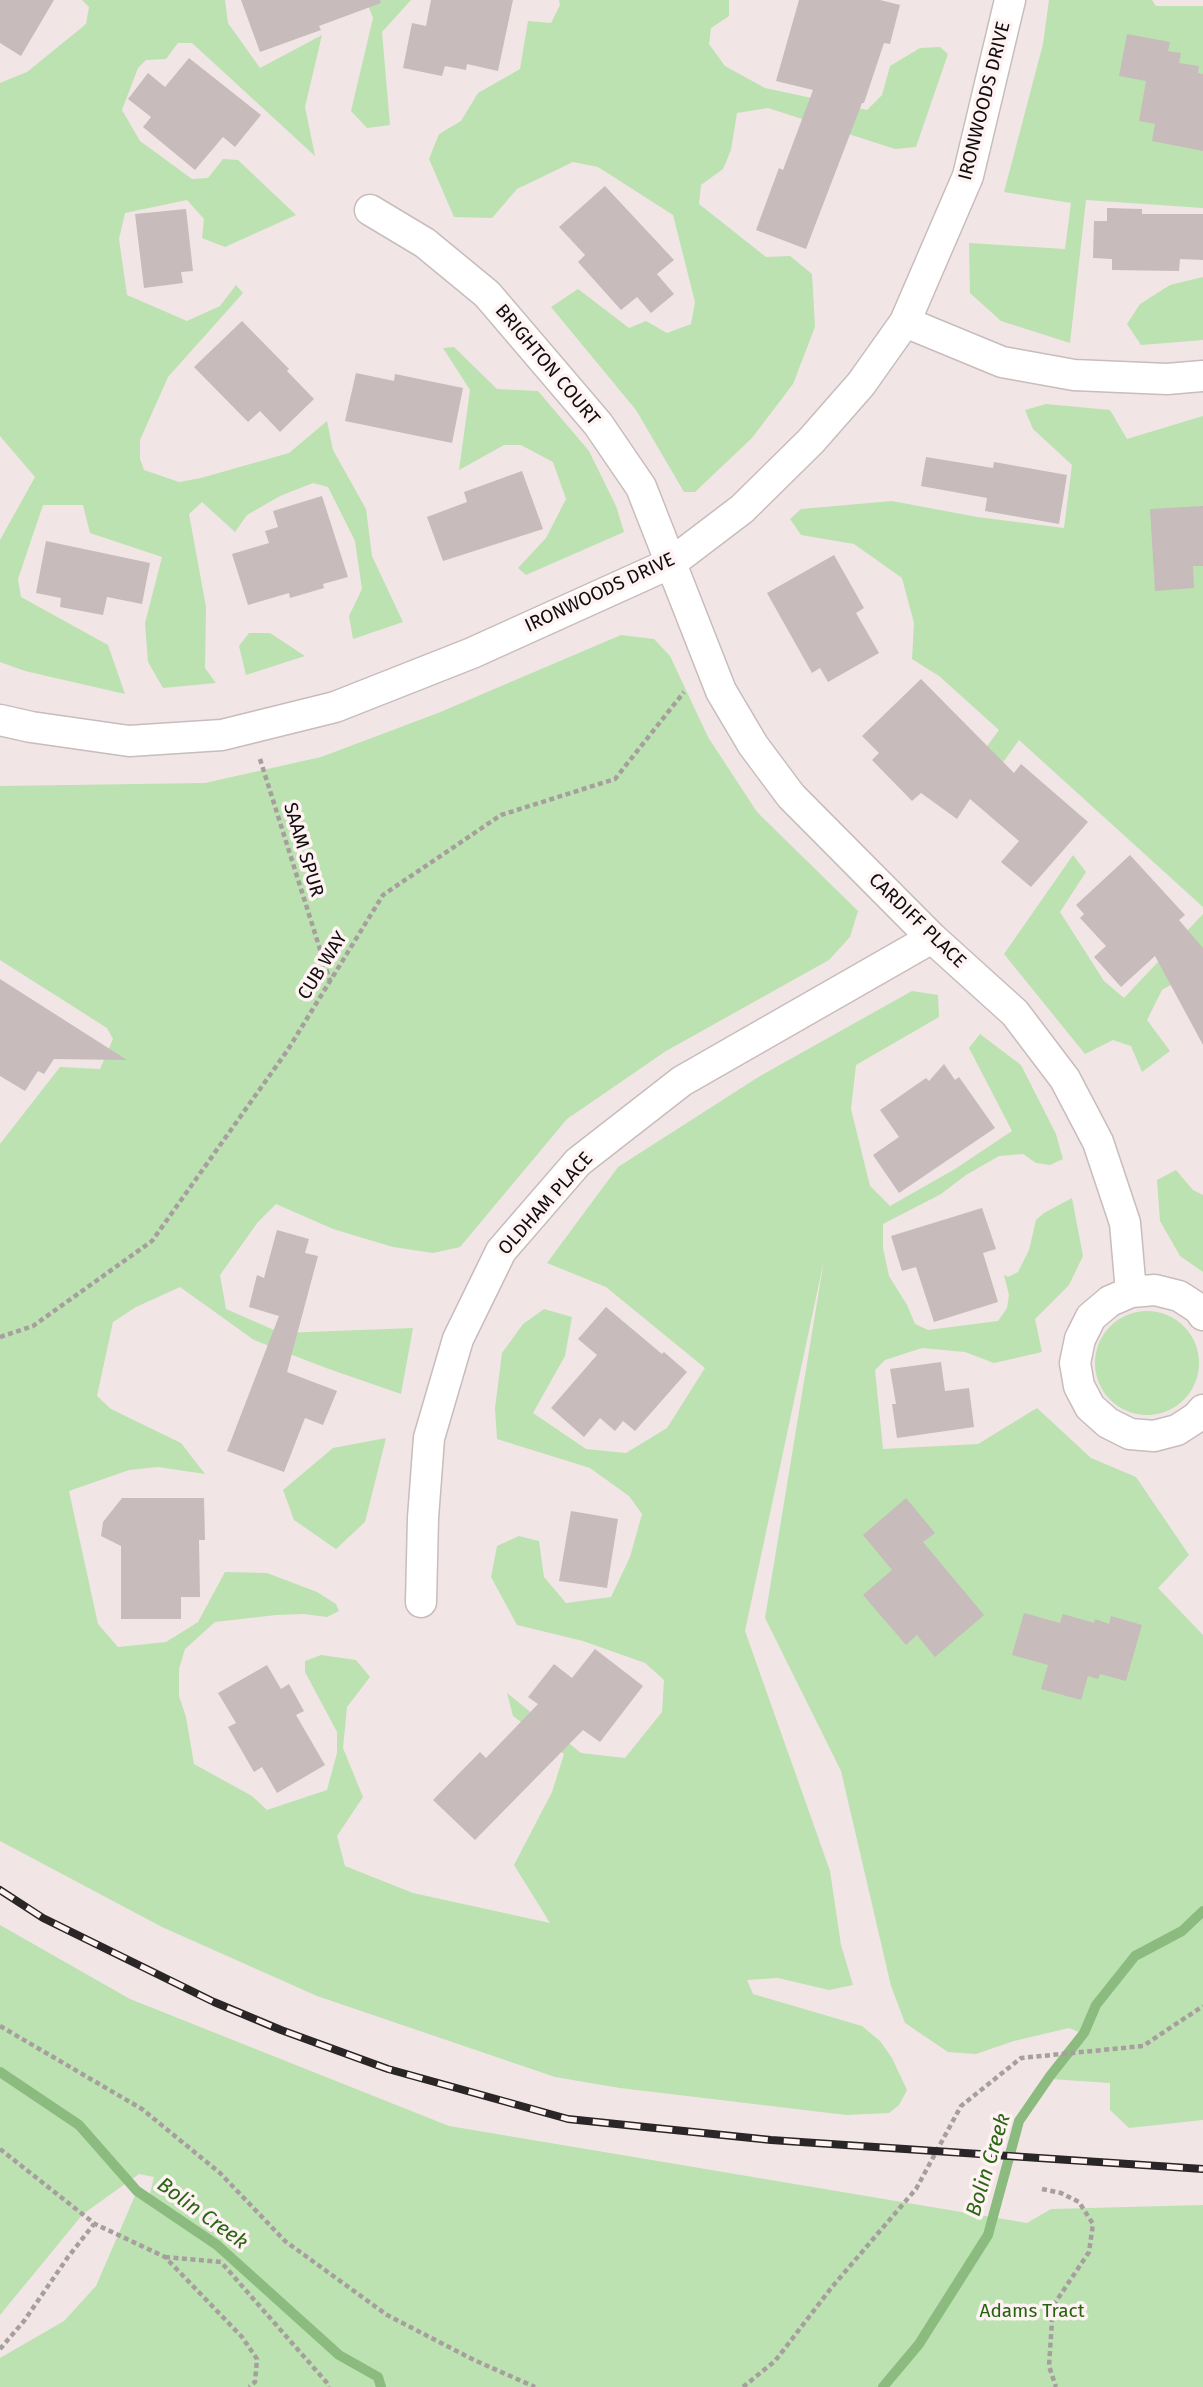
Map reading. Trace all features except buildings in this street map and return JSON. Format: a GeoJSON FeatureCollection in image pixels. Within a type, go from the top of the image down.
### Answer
{"type":"FeatureCollection","features":[{"type":"Feature","properties":{"kind":"street","name":"IRONWOODS DRIVE"},"geometry":{"type":"LineString","coordinates":[[0,720],[129,741],[222,735],[335,707],[472,653],[671,563],[742,509],[811,441],[861,384],[905,321],[968,176],[1010,0]]}},
{"type":"Feature","properties":{"kind":"street","name":"BRIGHTON COURT"},"geometry":{"type":"LineString","coordinates":[[370,210],[425,243],[487,294],[598,424],[641,487],[671,563]]}},
{"type":"Feature","properties":{"kind":"street"},"geometry":{"type":"LineString","coordinates":[[905,321],[1002,362],[1074,375],[1167,379],[1203,376]]}},
{"type":"Feature","properties":{"kind":"street","name":"CARDIFF PLACE"},"geometry":{"type":"LineString","coordinates":[[671,563],[721,691],[752,745],[791,796],[932,938],[1015,1013],[1065,1079],[1098,1142],[1125,1223],[1131,1292]]}},
{"type":"Feature","properties":{"kind":"street","name":"OLDHAM PLACE"},"geometry":{"type":"LineString","coordinates":[[421,1602],[429,1438],[458,1339],[501,1251],[578,1162],[682,1081],[932,938]]}},
{"type":"Feature","properties":{"kind":"street"},"geometry":{"type":"LineString","coordinates":[[1203,1315],[1199,1309],[1179,1296],[1155,1290],[1131,1292],[1110,1301],[1091,1317],[1080,1339],[1075,1363],[1079,1386],[1090,1407],[1108,1423],[1130,1434],[1154,1436],[1177,1430],[1203,1410]]}},
{"type":"Feature","properties":{"kind":"path","name":"CUB WAY"},"geometry":{"type":"LineString","coordinates":[[0,1337],[33,1326],[152,1241],[287,1051],[383,895],[501,816],[615,779],[709,661]]}},
{"type":"Feature","properties":{"kind":"path","name":"SAAM SPUR"},"geometry":{"type":"LineString","coordinates":[[251,728],[330,981]]}},
{"type":"Feature","properties":{"kind":"path"},"geometry":{"type":"LineString","coordinates":[[743,2387],[775,2361],[832,2287],[916,2189],[961,2106],[1021,2059],[1143,2046],[1203,2006]]}},
{"type":"Feature","properties":{"kind":"path"},"geometry":{"type":"LineString","coordinates":[[0,2026],[142,2109],[220,2173],[285,2241],[387,2315],[474,2360],[535,2387]]}},
{"type":"Feature","properties":{"kind":"path"},"geometry":{"type":"LineString","coordinates":[[0,2149],[94,2224],[165,2257],[221,2262],[329,2387]]}},
{"type":"Feature","properties":{"kind":"path"},"geometry":{"type":"LineString","coordinates":[[1042,2189],[1061,2193],[1079,2202],[1093,2224],[1089,2252],[1053,2305],[1049,2366],[1056,2387]]}},
{"type":"Feature","properties":{"kind":"path"},"geometry":{"type":"LineString","coordinates":[[0,2349],[24,2321],[94,2224]]}},
{"type":"Feature","properties":{"kind":"path"},"geometry":{"type":"LineString","coordinates":[[165,2257],[242,2337],[257,2359],[255,2382],[249,2387]]}},
{"type":"Feature","properties":{"kind":"green space"},"geometry":{"type":"Polygon","coordinates":[[[82,0],[225,0],[228,23],[260,68],[322,35],[305,107],[315,156],[192,43],[178,43],[166,59],[146,60],[138,68],[122,110],[140,141],[192,179],[208,178],[223,159],[238,160],[296,215],[225,247],[202,238],[204,219],[187,200],[125,213],[119,239],[127,295],[187,321],[220,306],[236,285],[243,293],[168,377],[140,440],[140,459],[144,470],[179,482],[201,478],[289,453],[327,421],[333,450],[366,509],[372,556],[403,622],[353,639],[349,616],[362,589],[355,541],[328,487],[313,483],[280,496],[247,515],[235,532],[202,502],[189,514],[206,607],[205,668],[216,683],[163,688],[148,662],[145,623],[162,557],[90,533],[83,505],[43,505],[18,579],[21,597],[108,645],[125,694],[25,671],[0,662],[0,540],[35,477],[0,436],[0,83],[27,72],[86,24],[89,7],[82,0]]]}},
{"type":"Feature","properties":{"kind":"green space"},"geometry":{"type":"Polygon","coordinates":[[[366,0],[411,0],[382,32],[390,125],[367,128],[351,111],[373,18],[366,0]]]}},
{"type":"Feature","properties":{"kind":"green space"},"geometry":{"type":"Polygon","coordinates":[[[559,0],[729,0],[729,16],[711,28],[709,44],[725,66],[765,88],[867,110],[882,95],[890,66],[920,48],[940,47],[948,54],[916,147],[895,149],[768,108],[737,113],[731,150],[723,169],[701,185],[699,204],[766,257],[790,256],[812,274],[815,327],[793,384],[752,438],[695,492],[684,492],[636,410],[551,307],[578,289],[629,328],[646,321],[667,333],[691,324],[695,302],[673,215],[598,167],[573,162],[517,189],[492,218],[454,217],[429,159],[439,134],[461,121],[478,93],[520,69],[528,21],[551,23],[560,5],[559,0]]]}},
{"type":"Feature","properties":{"kind":"green space"},"geometry":{"type":"Polygon","coordinates":[[[1049,0],[1152,0],[1156,6],[1203,6],[1203,208],[1086,200],[1070,343],[1001,321],[970,293],[969,243],[1065,249],[1071,203],[1004,192],[1043,44],[1049,0]]]}},
{"type":"Feature","properties":{"kind":"green space"},"geometry":{"type":"Polygon","coordinates":[[[1203,277],[1203,340],[1141,345],[1127,324],[1140,304],[1170,285],[1203,277]]]}},
{"type":"Feature","properties":{"kind":"green space"},"geometry":{"type":"Polygon","coordinates":[[[454,347],[497,389],[538,391],[589,451],[616,506],[624,532],[526,575],[518,568],[546,538],[566,499],[553,462],[521,445],[504,445],[459,470],[470,390],[443,348],[454,347]]]}},
{"type":"Feature","properties":{"kind":"green space"},"geometry":{"type":"Polygon","coordinates":[[[1046,404],[1110,410],[1127,439],[1203,416],[1203,907],[1019,740],[981,793],[965,776],[999,730],[939,676],[912,659],[914,623],[902,578],[854,544],[801,535],[790,519],[801,509],[892,501],[977,517],[1064,528],[1072,465],[1033,429],[1025,410],[1046,404]]]}},
{"type":"Feature","properties":{"kind":"green space"},"geometry":{"type":"Polygon","coordinates":[[[249,633],[270,633],[305,656],[246,675],[239,646],[249,633]]]}},
{"type":"Feature","properties":{"kind":"green space"},"geometry":{"type":"Polygon","coordinates":[[[621,635],[654,639],[670,656],[708,737],[757,812],[858,911],[850,937],[829,960],[666,1051],[567,1119],[460,1247],[433,1253],[393,1247],[333,1229],[276,1204],[258,1222],[220,1275],[226,1309],[281,1333],[413,1328],[401,1394],[254,1340],[180,1287],[136,1307],[113,1322],[97,1396],[111,1409],[181,1443],[205,1474],[158,1467],[129,1470],[69,1491],[98,1624],[118,1647],[166,1642],[198,1622],[225,1572],[267,1573],[317,1592],[336,1604],[339,1611],[327,1617],[276,1615],[215,1622],[185,1649],[179,1669],[179,1696],[186,1717],[194,1764],[252,1796],[267,1810],[327,1790],[337,1753],[337,1732],[305,1672],[305,1661],[321,1655],[356,1660],[370,1677],[347,1707],[343,1748],[363,1797],[337,1836],[345,1866],[413,1893],[550,1923],[514,1865],[552,1792],[564,1754],[513,1716],[507,1693],[581,1753],[625,1758],[662,1712],[664,1680],[645,1663],[583,1641],[517,1625],[491,1577],[497,1546],[519,1536],[539,1541],[544,1577],[566,1603],[611,1597],[630,1557],[642,1514],[629,1496],[590,1468],[497,1439],[495,1408],[502,1353],[523,1324],[544,1309],[572,1317],[565,1356],[533,1413],[586,1449],[626,1453],[667,1428],[705,1368],[606,1287],[547,1263],[618,1167],[760,1076],[912,991],[938,995],[939,1017],[856,1065],[851,1109],[870,1186],[890,1206],[955,1169],[1012,1131],[969,1048],[980,1034],[1021,1065],[1056,1134],[1063,1159],[1050,1165],[1036,1163],[1023,1154],[999,1156],[966,1175],[941,1194],[883,1224],[883,1248],[889,1276],[915,1324],[928,1330],[998,1321],[1007,1308],[1009,1295],[1004,1275],[1008,1277],[1018,1272],[1029,1250],[1036,1220],[1072,1198],[1083,1256],[1069,1285],[1035,1319],[1042,1352],[994,1363],[965,1352],[922,1348],[885,1360],[875,1370],[883,1449],[978,1444],[1037,1408],[1091,1458],[1136,1477],[1189,1555],[1158,1588],[1203,1635],[1203,2120],[1129,2128],[1110,2110],[1110,2083],[1050,2079],[1084,2034],[1069,2028],[1014,2041],[976,2054],[948,2052],[905,2023],[891,1986],[841,1771],[765,1618],[824,1260],[745,1631],[830,1871],[841,1945],[853,1985],[829,1990],[778,1978],[747,1980],[753,1994],[862,2026],[880,2041],[892,2058],[907,2090],[899,2105],[889,2113],[846,2115],[620,2088],[555,2077],[317,1996],[162,1927],[0,1841],[0,1144],[60,1067],[100,1069],[113,1039],[107,1028],[0,960],[0,786],[205,783],[321,757],[438,713],[621,635]]]}},
{"type":"Feature","properties":{"kind":"green space"},"geometry":{"type":"Polygon","coordinates":[[[1073,855],[1086,872],[1060,912],[1104,981],[1124,998],[1203,914],[1203,966],[1162,990],[1147,1020],[1170,1051],[1142,1072],[1131,1046],[1113,1040],[1085,1054],[1004,954],[1073,855]]]}},
{"type":"Feature","properties":{"kind":"green space"},"geometry":{"type":"Polygon","coordinates":[[[1176,1170],[1193,1190],[1203,1195],[1203,1272],[1180,1256],[1160,1221],[1157,1180],[1176,1170]]]}},
{"type":"Feature","properties":{"kind":"green space"},"geometry":{"type":"Polygon","coordinates":[[[1147,1311],[1167,1315],[1184,1326],[1195,1343],[1199,1363],[1195,1383],[1184,1400],[1167,1411],[1147,1415],[1127,1411],[1110,1400],[1099,1383],[1095,1363],[1099,1343],[1110,1326],[1127,1315],[1147,1311]]]}},
{"type":"Feature","properties":{"kind":"green space"},"geometry":{"type":"Polygon","coordinates":[[[386,1438],[365,1522],[336,1549],[294,1520],[283,1490],[333,1448],[386,1438]]]}},
{"type":"Feature","properties":{"kind":"green space","name":"Adams Tract"},"geometry":{"type":"Polygon","coordinates":[[[0,1925],[130,1999],[449,2126],[1027,2223],[1051,2209],[1203,2205],[1203,2387],[0,2387],[0,2358],[64,2321],[96,2286],[137,2191],[149,2198],[154,2177],[139,2174],[83,2214],[0,2315],[0,1925]]]}},
{"type":"Feature","properties":{"kind":"waterway","name":"Bolin Creek"},"geometry":{"type":"LineString","coordinates":[[883,2387],[919,2344],[988,2235],[1019,2121],[1084,2033],[1096,2005],[1135,1956],[1182,1931],[1203,1911]]}},
{"type":"Feature","properties":{"kind":"waterway","name":"Bolin Creek"},"geometry":{"type":"LineString","coordinates":[[0,2072],[79,2125],[137,2191],[217,2245],[339,2355],[378,2377],[381,2387]]}},
{"type":"Feature","properties":{"kind":"railway"},"geometry":{"type":"LineString","coordinates":[[0,1890],[43,1918],[214,2002],[281,2030],[388,2069],[568,2119],[771,2140],[1203,2169]]}}]}
